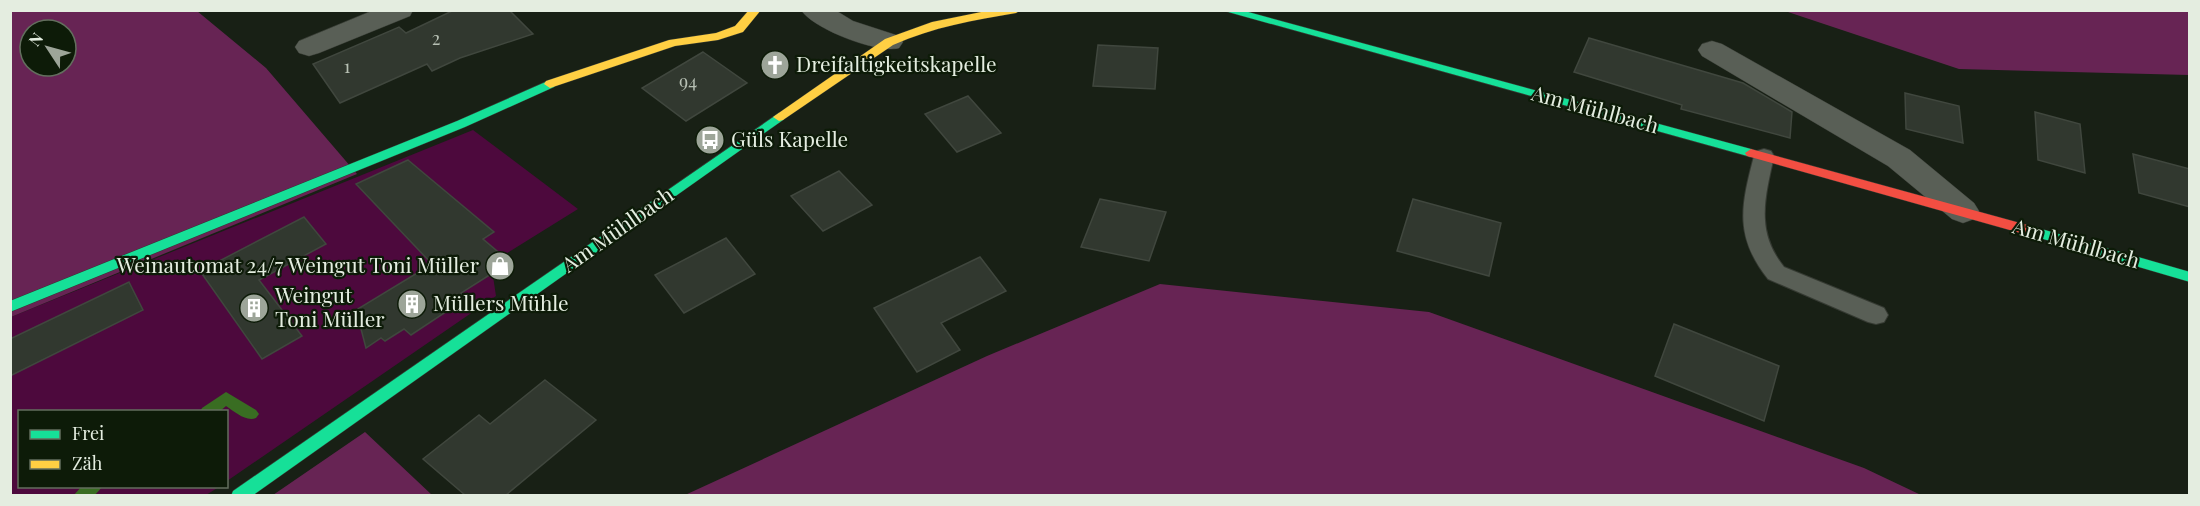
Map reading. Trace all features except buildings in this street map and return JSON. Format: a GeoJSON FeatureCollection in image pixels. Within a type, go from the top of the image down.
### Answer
{"type":"FeatureCollection","features":[{"type":"Feature","properties":{"kind":"street"},"geometry":{"type":"LineString","coordinates":[[309,47],[400,10]]}},
{"type":"Feature","properties":{"kind":"street"},"geometry":{"type":"LineString","coordinates":[[10,307],[450,128],[548,85],[673,43],[718,36],[739,29],[756,10]]}},
{"type":"Feature","properties":{"kind":"street"},"geometry":{"type":"LineString","coordinates":[[814,10],[843,27],[890,42]]}},
{"type":"Feature","properties":{"kind":"street","name":"Am Mühlbach"},"geometry":{"type":"LineString","coordinates":[[239,495],[737,146],[890,42],[914,29],[944,21],[1016,10]]}},
{"type":"Feature","properties":{"kind":"street","name":"Am Mühlbach"},"geometry":{"type":"LineString","coordinates":[[1226,10],[1277,22],[1963,211],[2190,277]]}},
{"type":"Feature","properties":{"kind":"street","name":"Am Mühlbach"},"geometry":{"type":"LineString","coordinates":[[1712,50],[1899,158],[1963,211]]}},
{"type":"Feature","properties":{"kind":"lane"},"geometry":{"type":"LineString","coordinates":[[1764,156],[1752,205],[1758,247],[1764,260],[1776,273],[1876,315]]}},
{"type":"Feature","properties":{"kind":"shaded area"},"geometry":{"type":"Polygon","coordinates":[[[11,11],[197,11],[266,68],[357,174],[11,317],[11,11]]]}},
{"type":"Feature","properties":{"kind":"shaded area"},"geometry":{"type":"Polygon","coordinates":[[[1785,11],[2189,11],[2189,75],[1959,69],[1785,11]]]}},
{"type":"Feature","properties":{"kind":"shaded area"},"geometry":{"type":"Polygon","coordinates":[[[473,130],[578,209],[491,263],[496,296],[228,480],[228,410],[18,410],[18,488],[217,488],[206,495],[11,496],[11,317],[473,130]]]}},
{"type":"Feature","properties":{"kind":"shaded area"},"geometry":{"type":"Polygon","coordinates":[[[1160,284],[1429,312],[1864,468],[1921,495],[685,495],[987,356],[1160,284]]]}},
{"type":"Feature","properties":{"kind":"shaded area"},"geometry":{"type":"Polygon","coordinates":[[[365,432],[432,495],[273,495],[365,432]]]}},
{"type":"Feature","properties":{"kind":"waterway"},"geometry":{"type":"LineString","coordinates":[[210,410],[226,398],[251,414]]}},
{"type":"Feature","properties":{"kind":"waterway"},"geometry":{"type":"LineString","coordinates":[[81,496],[92,488]]}},
{"type":"Feature","properties":{"kind":"traffic: fast"},"geometry":{"type":"LineString","coordinates":[[1226,10],[1751,153]]}},
{"type":"Feature","properties":{"kind":"traffic: fast"},"geometry":{"type":"LineString","coordinates":[[10,307],[461,124],[550,84]]}},
{"type":"Feature","properties":{"kind":"traffic: fast"},"geometry":{"type":"LineString","coordinates":[[239,496],[779,117]]}},
{"type":"Feature","properties":{"kind":"traffic: fast"},"geometry":{"type":"LineString","coordinates":[[2031,231],[2190,277]]}},
{"type":"Feature","properties":{"kind":"traffic: slow"},"geometry":{"type":"LineString","coordinates":[[550,84],[673,43],[718,36],[739,29],[756,10]]}},
{"type":"Feature","properties":{"kind":"traffic: slow"},"geometry":{"type":"LineString","coordinates":[[779,117],[889,42],[904,35],[967,18],[1016,10]]}},
{"type":"Feature","properties":{"kind":"traffic: jam"},"geometry":{"type":"LineString","coordinates":[[1751,153],[2031,231]]}},
{"type":"Feature","properties":{"kind":"place","name":"Dreifaltigkeitskapelle"},"geometry":{"type":"Point","coordinates":[775,65]}},
{"type":"Feature","properties":{"kind":"place","name":"Güls Kapelle"},"geometry":{"type":"Point","coordinates":[710,140]}},
{"type":"Feature","properties":{"kind":"place","name":"Weinautomat 24/7 Weingut Toni Müller"},"geometry":{"type":"Point","coordinates":[500,266]}},
{"type":"Feature","properties":{"kind":"place","name":"Müllers Mühle"},"geometry":{"type":"Point","coordinates":[412,304]}},
{"type":"Feature","properties":{"kind":"place","name":"Weingut Toni Müller"},"geometry":{"type":"Point","coordinates":[254,308]}}]}
